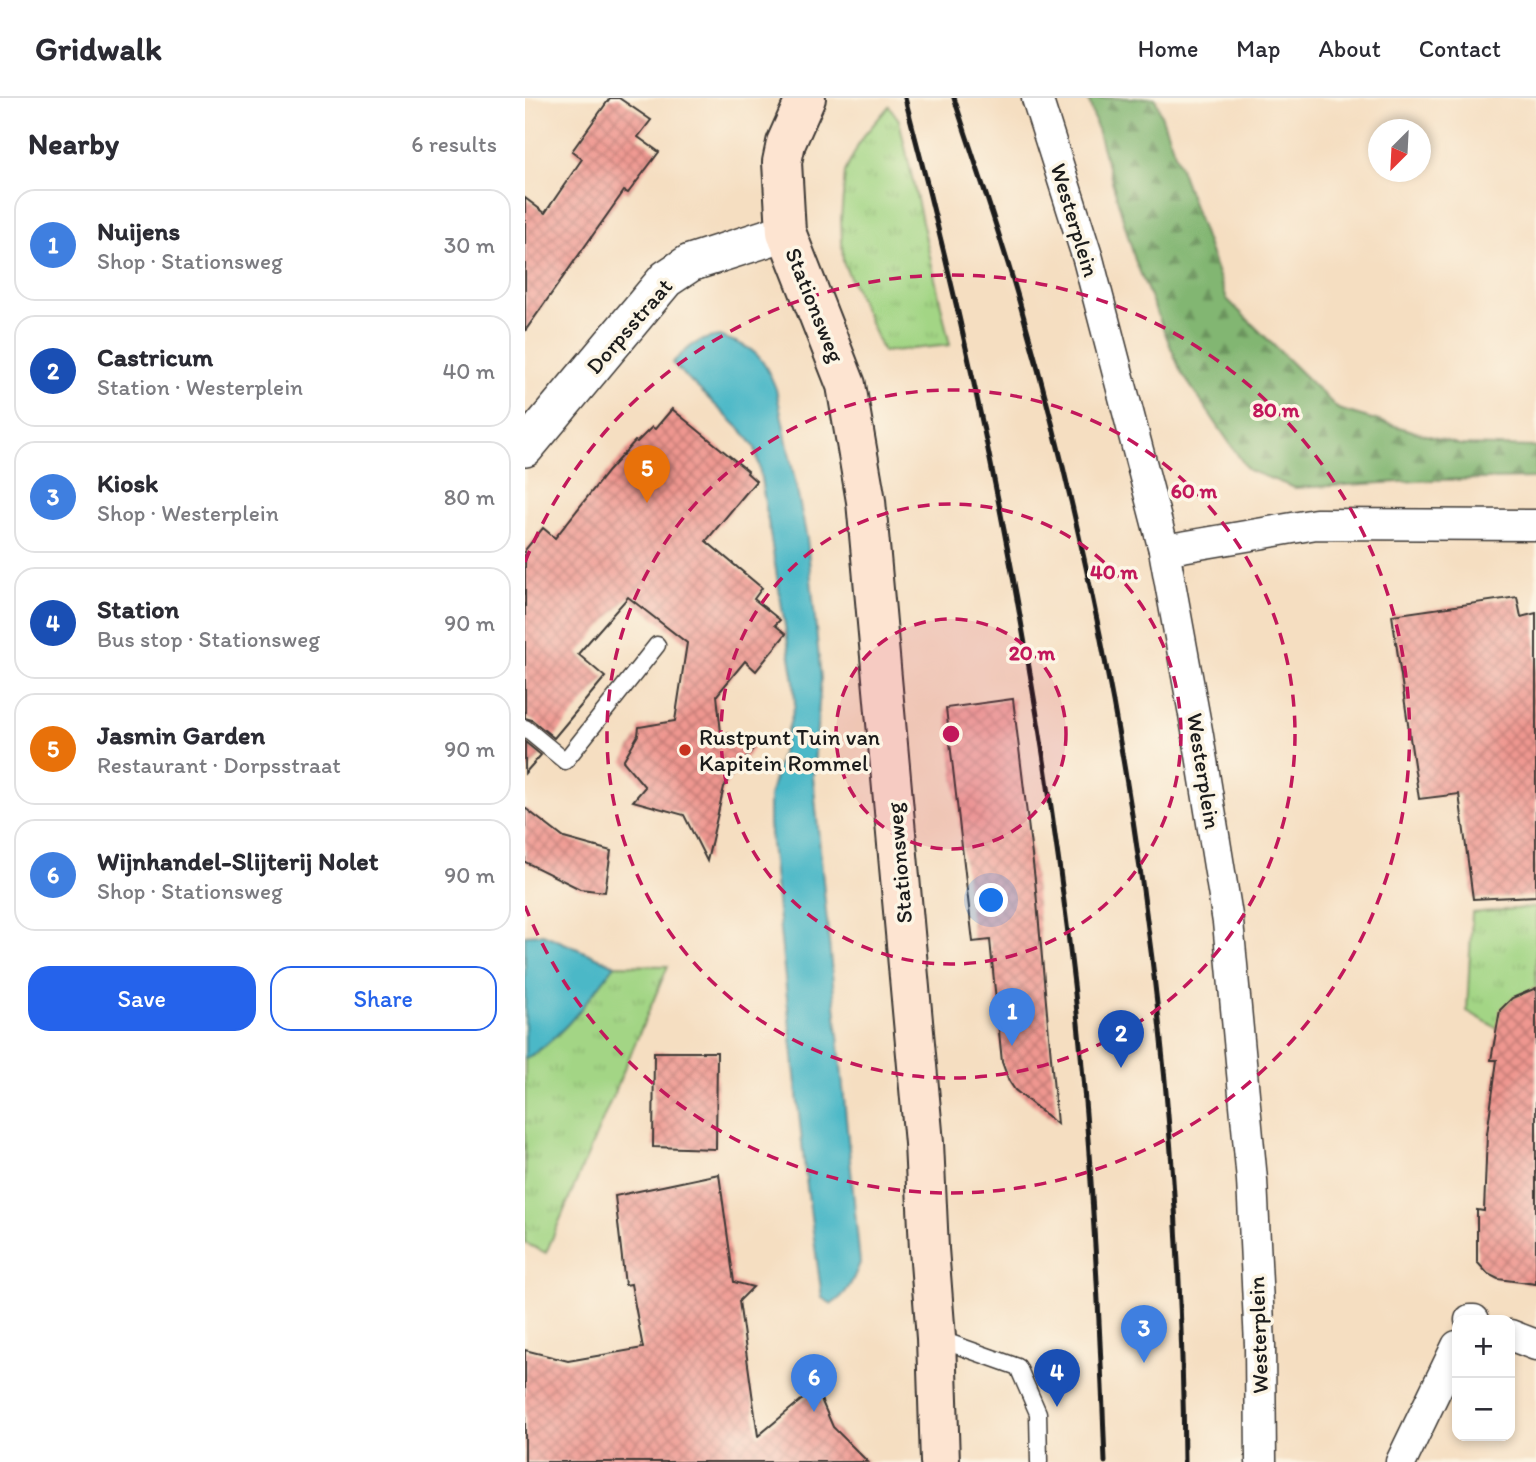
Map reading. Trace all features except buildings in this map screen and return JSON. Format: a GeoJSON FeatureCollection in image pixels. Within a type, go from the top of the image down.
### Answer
{"type":"FeatureCollection","features":[{"type":"Feature","properties":{"kind":"main road"},"geometry":{"type":"LineString","coordinates":[[786,232],[782,162],[786,143],[806,98]]}},
{"type":"Feature","properties":{"kind":"main road","name":"Stationsweg"},"geometry":{"type":"LineString","coordinates":[[786,232],[846,385],[866,501],[924,1143],[936,1338],[940,1462]]}},
{"type":"Feature","properties":{"kind":"street","name":"Westerplein"},"geometry":{"type":"LineString","coordinates":[[1037,98],[1088,259],[1164,550],[1198,736],[1228,922],[1252,1180],[1260,1345],[1261,1462]]}},
{"type":"Feature","properties":{"kind":"street","name":"Dorpsstraat"},"geometry":{"type":"LineString","coordinates":[[525,448],[666,279],[690,264],[786,232]]}},
{"type":"Feature","properties":{"kind":"street"},"geometry":{"type":"LineString","coordinates":[[1164,550],[1316,524],[1536,525]]}},
{"type":"Feature","properties":{"kind":"street"},"geometry":{"type":"LineString","coordinates":[[1515,1337],[1536,1345]]}},
{"type":"Feature","properties":{"kind":"street"},"geometry":{"type":"LineString","coordinates":[[1401,1462],[1452,1356]]}},
{"type":"Feature","properties":{"kind":"lane"},"geometry":{"type":"LineString","coordinates":[[525,727],[565,761],[657,645]]}},
{"type":"Feature","properties":{"kind":"lane"},"geometry":{"type":"LineString","coordinates":[[936,1338],[1019,1367],[1038,1413],[1039,1462]]}},
{"type":"Feature","properties":{"kind":"green space"},"geometry":{"type":"Polygon","coordinates":[[[1088,98],[1155,98],[1227,299],[1338,409],[1460,445],[1536,447],[1536,478],[1434,480],[1295,488],[1248,470],[1181,372],[1135,260],[1088,98]]]}},
{"type":"Feature","properties":{"kind":"green space"},"geometry":{"type":"Polygon","coordinates":[[[889,106],[899,120],[950,345],[883,352],[843,262],[841,219],[845,172],[861,139],[889,106]]]}},
{"type":"Feature","properties":{"kind":"green space"},"geometry":{"type":"Polygon","coordinates":[[[1536,907],[1536,992],[1510,1002],[1497,1028],[1467,1011],[1472,913],[1536,907]]]}},
{"type":"Feature","properties":{"kind":"green space"},"geometry":{"type":"Polygon","coordinates":[[[615,965],[668,966],[546,1253],[525,1243],[525,1059],[563,1029],[615,965]]]}},
{"type":"Feature","properties":{"kind":"water"},"geometry":{"type":"Polygon","coordinates":[[[719,336],[749,349],[761,360],[771,377],[776,389],[807,539],[821,679],[813,777],[860,1263],[846,1291],[832,1304],[822,1298],[805,1172],[769,824],[769,797],[795,705],[794,681],[759,466],[755,448],[745,434],[672,363],[693,345],[719,336]]]}},
{"type":"Feature","properties":{"kind":"water"},"geometry":{"type":"Polygon","coordinates":[[[543,934],[615,965],[563,1029],[525,1059],[525,935],[543,934]]]}},
{"type":"Feature","properties":{"kind":"railway"},"geometry":{"type":"LineString","coordinates":[[905,98],[983,427],[1006,538],[1044,760],[1074,984],[1085,1103],[1105,1462]]}},
{"type":"Feature","properties":{"kind":"railway"},"geometry":{"type":"LineString","coordinates":[[954,98],[1014,284],[1059,452],[1092,594],[1119,737],[1142,881],[1159,1025],[1181,1316],[1184,1462]]}},
{"type":"Feature","properties":{"kind":"place","name":"Jasmin Garden"},"geometry":{"type":"Point","coordinates":[647,503]}},
{"type":"Feature","properties":{"kind":"place","name":"Rustpunt Tuin van Kapitein Rommel"},"geometry":{"type":"Point","coordinates":[685,750]}},
{"type":"Feature","properties":{"kind":"place","name":"Nuijens"},"geometry":{"type":"Point","coordinates":[1012,1046]}},
{"type":"Feature","properties":{"kind":"place","name":"Castricum"},"geometry":{"type":"Point","coordinates":[1121,1068]}},
{"type":"Feature","properties":{"kind":"place","name":"Kiosk"},"geometry":{"type":"Point","coordinates":[1144,1363]}},
{"type":"Feature","properties":{"kind":"place","name":"Station"},"geometry":{"type":"Point","coordinates":[1057,1407]}},
{"type":"Feature","properties":{"kind":"place","name":"Wijnhandel-Slijterij Nolet"},"geometry":{"type":"Point","coordinates":[814,1412]}}]}
